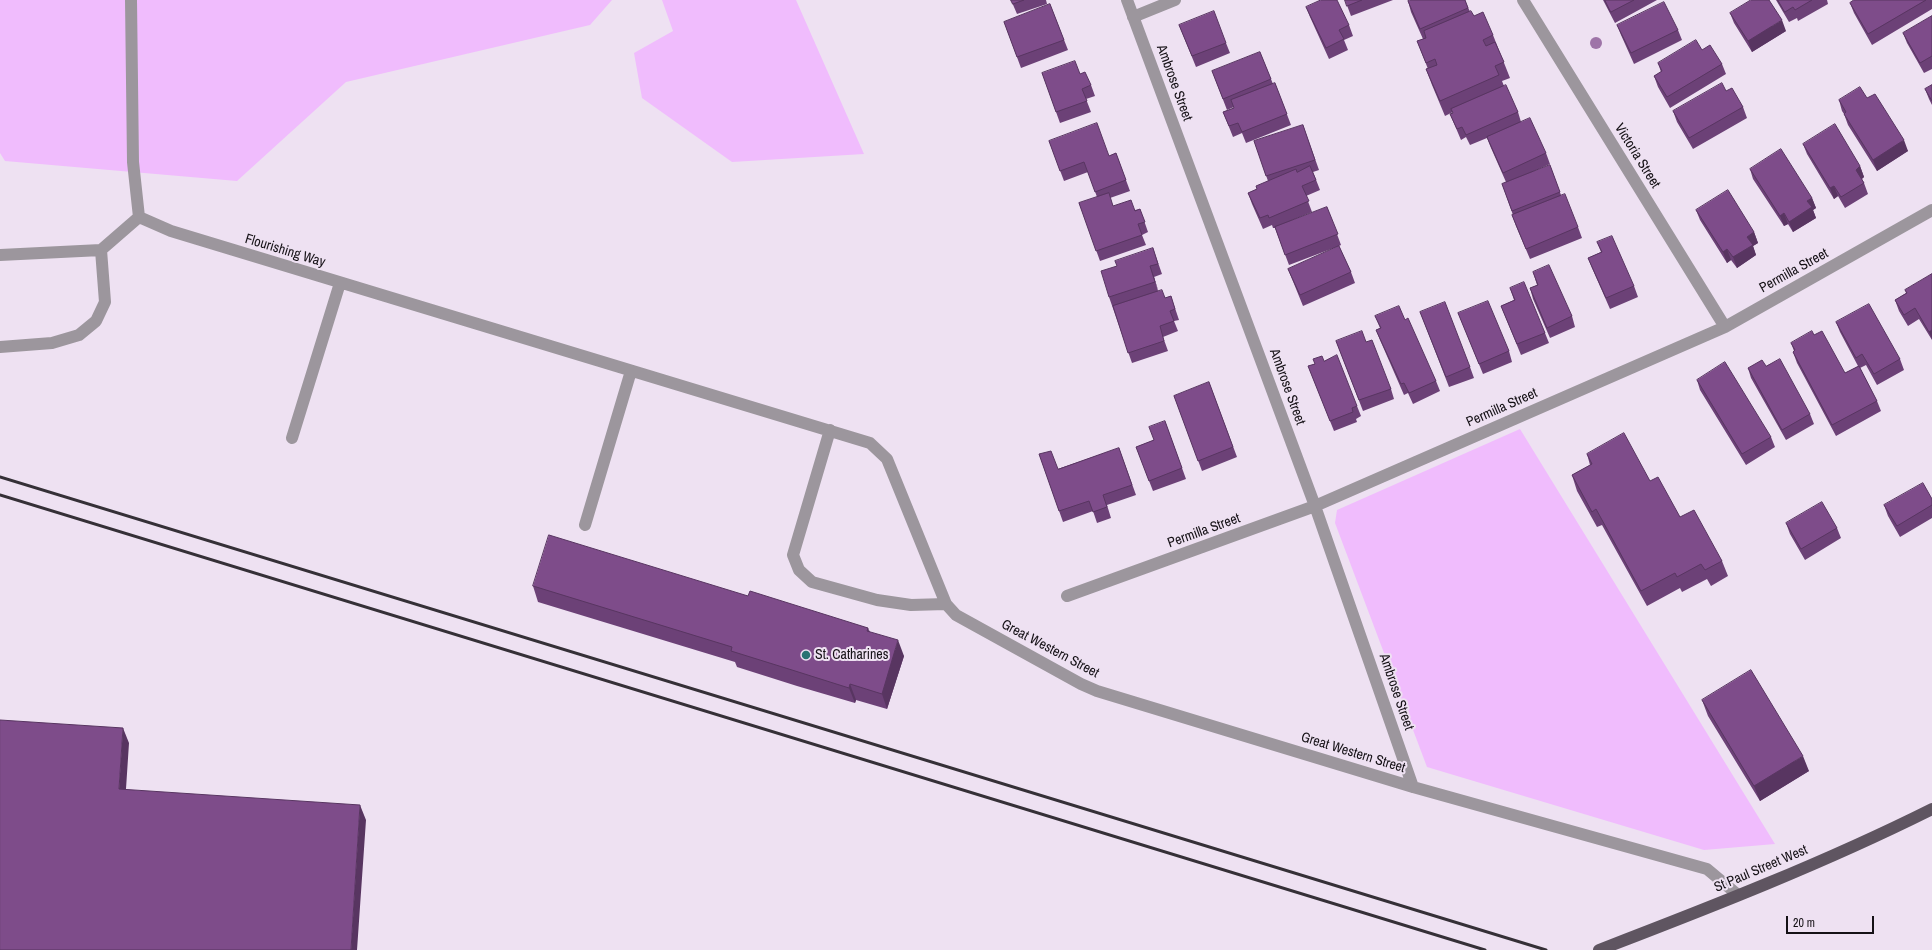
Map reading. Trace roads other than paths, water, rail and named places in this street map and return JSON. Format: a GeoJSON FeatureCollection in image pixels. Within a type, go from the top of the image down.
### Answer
{"type":"FeatureCollection","features":[{"type":"Feature","properties":{"kind":"main road","name":"St Paul Street West"},"geometry":{"type":"LineString","coordinates":[[1599,950],[1710,907],[1886,832],[1932,810]]}},
{"type":"Feature","properties":{"kind":"street"},"geometry":{"type":"LineString","coordinates":[[0,255],[101,250],[139,217],[133,162],[131,0]]}},
{"type":"Feature","properties":{"kind":"street","name":"Ambrose Street"},"geometry":{"type":"LineString","coordinates":[[1126,0],[1315,506],[1413,786]]}},
{"type":"Feature","properties":{"kind":"street"},"geometry":{"type":"LineString","coordinates":[[1133,17],[1175,0]]}},
{"type":"Feature","properties":{"kind":"street","name":"Victoria Street"},"geometry":{"type":"LineString","coordinates":[[1523,0],[1725,327]]}},
{"type":"Feature","properties":{"kind":"street","name":"Permilla Street"},"geometry":{"type":"LineString","coordinates":[[1067,596],[1315,506],[1725,327],[1932,210]]}},
{"type":"Feature","properties":{"kind":"street","name":"Flourishing Way"},"geometry":{"type":"LineString","coordinates":[[139,217],[171,231],[870,443],[887,459],[946,604]]}},
{"type":"Feature","properties":{"kind":"street"},"geometry":{"type":"LineString","coordinates":[[0,347],[52,344],[79,335],[96,321],[105,302],[101,250]]}},
{"type":"Feature","properties":{"kind":"street"},"geometry":{"type":"LineString","coordinates":[[292,438],[340,283]]}},
{"type":"Feature","properties":{"kind":"street"},"geometry":{"type":"LineString","coordinates":[[585,525],[631,371]]}},
{"type":"Feature","properties":{"kind":"street"},"geometry":{"type":"LineString","coordinates":[[830,430],[793,555],[799,570],[812,582],[876,600],[911,605],[946,604]]}},
{"type":"Feature","properties":{"kind":"street","name":"Great Western Street"},"geometry":{"type":"LineString","coordinates":[[946,604],[956,616],[1081,684],[1097,691],[1413,786],[1707,869],[1738,895]]}},
{"type":"Feature","properties":{"kind":"railway"},"geometry":{"type":"LineString","coordinates":[[0,477],[1546,950]]}},
{"type":"Feature","properties":{"kind":"railway"},"geometry":{"type":"LineString","coordinates":[[0,495],[1485,950]]}},
{"type":"Feature","properties":{"kind":"place","name":"St. Catharines"},"geometry":{"type":"Point","coordinates":[806,655]}}]}
